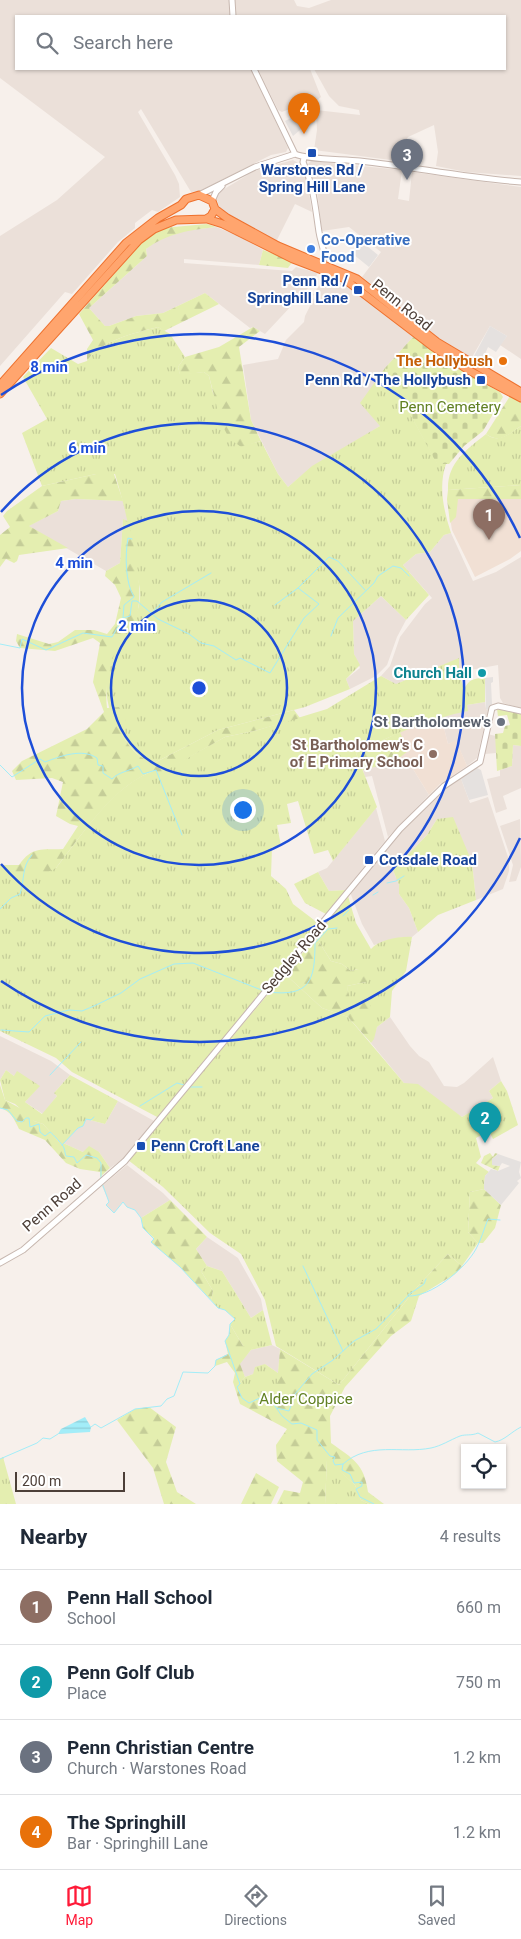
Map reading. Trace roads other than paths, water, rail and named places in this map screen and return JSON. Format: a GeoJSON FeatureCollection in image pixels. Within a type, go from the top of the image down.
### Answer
{"type":"FeatureCollection","features":[{"type":"Feature","properties":{"kind":"highway"},"geometry":{"type":"LineString","coordinates":[[0,385],[126,244],[158,218],[181,205],[186,199],[199,195],[213,205],[211,216],[206,219],[187,219],[154,229],[139,240],[0,394]]}},
{"type":"Feature","properties":{"kind":"highway"},"geometry":{"type":"LineString","coordinates":[[181,205],[187,219]]}},
{"type":"Feature","properties":{"kind":"highway","name":"Penn Road"},"geometry":{"type":"LineString","coordinates":[[213,205],[227,218],[352,283],[432,346],[476,374],[521,398]]}},
{"type":"Feature","properties":{"kind":"highway","name":"Penn Road"},"geometry":{"type":"LineString","coordinates":[[206,219],[216,220],[262,245],[357,279],[437,342],[521,392]]}},
{"type":"Feature","properties":{"kind":"street"},"geometry":{"type":"LineString","coordinates":[[232,0],[233,15]]}},
{"type":"Feature","properties":{"kind":"street"},"geometry":{"type":"LineString","coordinates":[[254,70],[295,154],[304,158],[319,157],[358,161],[521,182]]}},
{"type":"Feature","properties":{"kind":"street"},"geometry":{"type":"LineString","coordinates":[[199,195],[255,167],[295,154]]}},
{"type":"Feature","properties":{"kind":"street"},"geometry":{"type":"LineString","coordinates":[[304,158],[303,162],[315,196],[324,250],[322,267]]}},
{"type":"Feature","properties":{"kind":"street"},"geometry":{"type":"LineString","coordinates":[[213,205],[216,192],[227,182]]}},
{"type":"Feature","properties":{"kind":"street","name":"Sedgley Road"},"geometry":{"type":"LineString","coordinates":[[120,1164],[125,1161],[188,1086],[408,820],[444,786],[480,762],[490,714],[494,707],[498,706],[521,711]]}},
{"type":"Feature","properties":{"kind":"street","name":"Penn Road"},"geometry":{"type":"LineString","coordinates":[[0,1263],[23,1250],[120,1164]]}},
{"type":"Feature","properties":{"kind":"water"},"geometry":{"type":"Polygon","coordinates":[[[85,1417],[91,1427],[90,1432],[58,1434],[61,1429],[85,1417]]]}},
{"type":"Feature","properties":{"kind":"waterway"},"geometry":{"type":"LineString","coordinates":[[0,644],[20,648],[22,639],[46,650],[83,633],[112,637],[123,618],[124,605],[134,597],[127,576],[126,560],[128,538],[132,539]]}},
{"type":"Feature","properties":{"kind":"waterway"},"geometry":{"type":"LineString","coordinates":[[298,588],[329,557],[338,561],[365,590]]}},
{"type":"Feature","properties":{"kind":"waterway"},"geometry":{"type":"LineString","coordinates":[[331,636],[338,618],[374,583],[378,576],[393,566],[401,568],[409,576]]}},
{"type":"Feature","properties":{"kind":"waterway"},"geometry":{"type":"LineString","coordinates":[[152,613],[162,602],[211,573]]}},
{"type":"Feature","properties":{"kind":"waterway"},"geometry":{"type":"LineString","coordinates":[[123,618],[130,616],[132,601],[137,601],[158,619],[189,634],[201,643],[214,646],[236,660],[240,658],[270,673],[304,618],[319,604],[298,588],[275,605]]}},
{"type":"Feature","properties":{"kind":"waterway"},"geometry":{"type":"LineString","coordinates":[[0,765],[12,777],[40,759],[45,762],[78,753],[97,758],[98,765],[103,766],[103,773],[112,779],[138,766],[143,774],[156,770],[182,835]]}},
{"type":"Feature","properties":{"kind":"waterway"},"geometry":{"type":"LineString","coordinates":[[0,909],[11,898],[20,894],[26,864],[32,855]]}},
{"type":"Feature","properties":{"kind":"waterway"},"geometry":{"type":"LineString","coordinates":[[387,883],[396,881],[404,876]]}},
{"type":"Feature","properties":{"kind":"waterway"},"geometry":{"type":"LineString","coordinates":[[373,895],[378,892]]}},
{"type":"Feature","properties":{"kind":"waterway"},"geometry":{"type":"LineString","coordinates":[[343,916],[349,910]]}},
{"type":"Feature","properties":{"kind":"waterway"},"geometry":{"type":"LineString","coordinates":[[268,992],[293,992],[307,984],[314,967],[315,943],[328,929],[337,928]]}},
{"type":"Feature","properties":{"kind":"waterway"},"geometry":{"type":"LineString","coordinates":[[1,1030],[29,1032],[45,1016],[69,1010],[82,1011],[121,993],[140,979],[174,964],[193,963],[264,991]]}},
{"type":"Feature","properties":{"kind":"waterway"},"geometry":{"type":"LineString","coordinates":[[50,1075],[81,1042]]}},
{"type":"Feature","properties":{"kind":"waterway"},"geometry":{"type":"LineString","coordinates":[[140,1106],[177,1083],[184,1085]]}},
{"type":"Feature","properties":{"kind":"waterway"},"geometry":{"type":"LineString","coordinates":[[190,1087],[202,1087]]}},
{"type":"Feature","properties":{"kind":"waterway"},"geometry":{"type":"LineString","coordinates":[[0,1108],[8,1110],[17,1121],[22,1122],[29,1118],[30,1127],[39,1124],[40,1132],[45,1136],[50,1132],[63,1147],[66,1156],[74,1157],[77,1163],[86,1155],[97,1158],[101,1163],[101,1179]]}},
{"type":"Feature","properties":{"kind":"waterway"},"geometry":{"type":"LineString","coordinates":[[62,1145],[78,1128],[83,1126],[86,1119],[91,1120],[94,1117]]}},
{"type":"Feature","properties":{"kind":"waterway"},"geometry":{"type":"LineString","coordinates":[[102,1183],[109,1202],[106,1205],[114,1213],[123,1202],[127,1207],[135,1210],[141,1218],[143,1228],[154,1239],[151,1242],[180,1267],[218,1308],[225,1310],[235,1319],[230,1324],[229,1335],[225,1341],[240,1384],[237,1387],[242,1398],[249,1403],[262,1397],[270,1399],[282,1416],[292,1424],[301,1423],[317,1430],[317,1440],[330,1456],[335,1457],[333,1461],[335,1465],[343,1464],[342,1470],[350,1474],[354,1483],[362,1482],[362,1486],[356,1489],[360,1497],[374,1504]]}},
{"type":"Feature","properties":{"kind":"waterway"},"geometry":{"type":"LineString","coordinates":[[277,1408],[289,1411],[295,1394],[312,1374],[333,1360],[354,1341],[376,1329],[408,1296],[427,1292],[456,1273],[476,1249],[488,1219],[500,1220]]}},
{"type":"Feature","properties":{"kind":"waterway"},"geometry":{"type":"LineString","coordinates":[[303,1266],[343,1351]]}},
{"type":"Feature","properties":{"kind":"waterway"},"geometry":{"type":"LineString","coordinates":[[408,1295],[424,1284],[426,1279]]}},
{"type":"Feature","properties":{"kind":"waterway"},"geometry":{"type":"LineString","coordinates":[[91,1427],[95,1424],[101,1428],[135,1409],[161,1406],[167,1399],[174,1396],[183,1372],[208,1373],[215,1366],[216,1360],[227,1355]]}},
{"type":"Feature","properties":{"kind":"waterway"},"geometry":{"type":"LineString","coordinates":[[343,1464],[353,1457],[374,1450],[431,1448],[460,1436],[478,1433],[495,1442],[502,1440],[521,1427]]}},
{"type":"Feature","properties":{"kind":"waterway"},"geometry":{"type":"LineString","coordinates":[[0,1459],[37,1443],[43,1438],[50,1439],[58,1434]]}},
{"type":"Feature","properties":{"kind":"place","name":"The Springhill"},"geometry":{"type":"Point","coordinates":[304,134]}},
{"type":"Feature","properties":{"kind":"place","name":"Warstones Rd / Spring Hill Lane"},"geometry":{"type":"Point","coordinates":[312,153]}},
{"type":"Feature","properties":{"kind":"place","name":"Penn Christian Centre"},"geometry":{"type":"Point","coordinates":[407,180]}},
{"type":"Feature","properties":{"kind":"place","name":"Co-Operative Food"},"geometry":{"type":"Point","coordinates":[311,249]}},
{"type":"Feature","properties":{"kind":"place","name":"Penn Rd / Springhill Lane"},"geometry":{"type":"Point","coordinates":[358,290]}},
{"type":"Feature","properties":{"kind":"place","name":"The Hollybush"},"geometry":{"type":"Point","coordinates":[503,361]}},
{"type":"Feature","properties":{"kind":"place","name":"Penn Rd / The Hollybush"},"geometry":{"type":"Point","coordinates":[481,380]}},
{"type":"Feature","properties":{"kind":"place","name":"Penn Hall School"},"geometry":{"type":"Point","coordinates":[489,540]}},
{"type":"Feature","properties":{"kind":"place","name":"Church Hall"},"geometry":{"type":"Point","coordinates":[482,673]}},
{"type":"Feature","properties":{"kind":"place","name":"St Bartholomew's"},"geometry":{"type":"Point","coordinates":[501,722]}},
{"type":"Feature","properties":{"kind":"place","name":"St Bartholomew's C of E Primary School"},"geometry":{"type":"Point","coordinates":[433,754]}},
{"type":"Feature","properties":{"kind":"place","name":"Cotsdale Road"},"geometry":{"type":"Point","coordinates":[369,860]}},
{"type":"Feature","properties":{"kind":"place","name":"Penn Golf Club"},"geometry":{"type":"Point","coordinates":[485,1143]}},
{"type":"Feature","properties":{"kind":"place","name":"Penn Croft Lane"},"geometry":{"type":"Point","coordinates":[141,1146]}},
{"type":"Feature","properties":{"kind":"park label","name":"Penn Cemetery"},"geometry":{"type":"Point","coordinates":[450,407]}},
{"type":"Feature","properties":{"kind":"park label","name":"Alder Coppice"},"geometry":{"type":"Point","coordinates":[306,1399]}}]}
